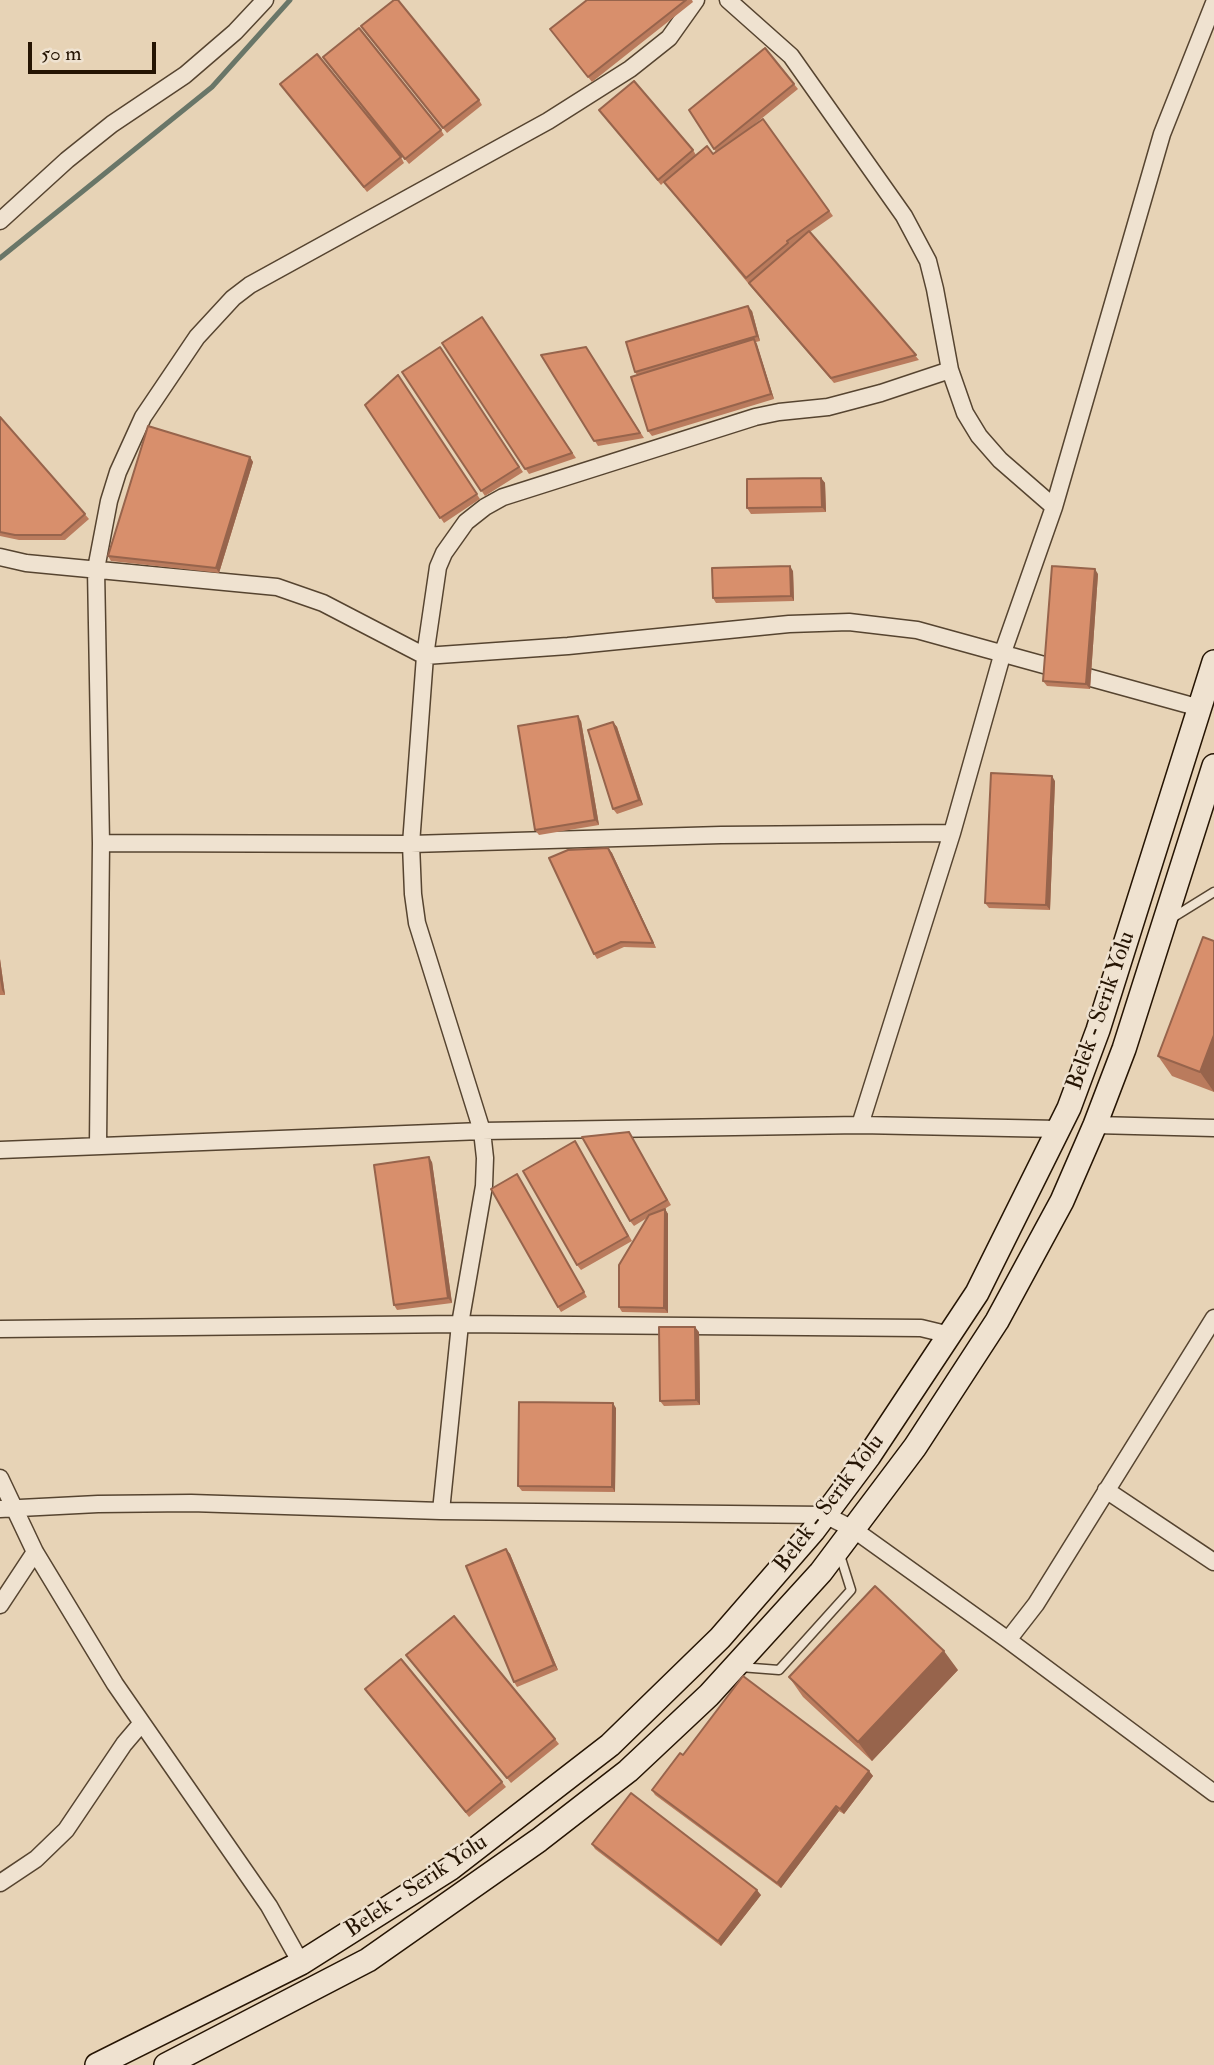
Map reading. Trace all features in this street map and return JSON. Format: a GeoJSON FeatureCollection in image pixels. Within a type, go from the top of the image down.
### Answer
{"type":"FeatureCollection","features":[{"type":"Feature","properties":{"kind":"main road","name":"Belek - Serik Yolu"},"geometry":{"type":"LineString","coordinates":[[97,2065],[301,1963],[451,1868],[610,1745],[720,1638],[825,1516],[869,1456],[977,1293],[1069,1108],[1098,1030],[1214,662]]}},
{"type":"Feature","properties":{"kind":"main road","name":"Belek - Serik Yolu"},"geometry":{"type":"LineString","coordinates":[[166,2065],[368,1960],[539,1840],[628,1771],[709,1695],[821,1572],[915,1447],[997,1321],[1062,1201],[1124,1049],[1214,766]]}},
{"type":"Feature","properties":{"kind":"street"},"geometry":{"type":"LineString","coordinates":[[0,221],[67,160],[112,124],[185,75],[235,32],[265,0]]}},
{"type":"Feature","properties":{"kind":"street"},"geometry":{"type":"LineString","coordinates":[[98,1145],[101,843],[96,569],[109,501],[118,472],[143,417],[197,337],[233,298],[268,273],[548,121],[630,69],[670,38],[696,0]]}},
{"type":"Feature","properties":{"kind":"street"},"geometry":{"type":"LineString","coordinates":[[728,0],[791,56],[904,216],[928,261],[950,370],[965,413],[979,436],[1000,460],[1054,507]]}},
{"type":"Feature","properties":{"kind":"street"},"geometry":{"type":"LineString","coordinates":[[860,1125],[952,833],[1003,652],[1054,507],[1161,134],[1214,3]]}},
{"type":"Feature","properties":{"kind":"street"},"geometry":{"type":"LineString","coordinates":[[442,1511],[460,1324],[485,1172],[482,1131],[417,923],[413,894],[411,844],[425,656],[438,567],[453,537],[466,522],[503,497],[755,417],[828,407],[950,370]]}},
{"type":"Feature","properties":{"kind":"street"},"geometry":{"type":"LineString","coordinates":[[0,557],[26,563],[277,587],[323,603],[425,656],[568,646],[819,622],[849,622],[906,628],[1003,652],[1200,708]]}},
{"type":"Feature","properties":{"kind":"street"},"geometry":{"type":"LineString","coordinates":[[101,843],[411,844],[721,835],[952,833]]}},
{"type":"Feature","properties":{"kind":"street"},"geometry":{"type":"LineString","coordinates":[[0,1150],[482,1131],[860,1125],[1058,1129]]}},
{"type":"Feature","properties":{"kind":"street"},"geometry":{"type":"LineString","coordinates":[[1095,1125],[1214,1128]]}},
{"type":"Feature","properties":{"kind":"street"},"geometry":{"type":"LineString","coordinates":[[1008,1640],[1036,1604],[1106,1490],[1208,1343],[1214,1318]]}},
{"type":"Feature","properties":{"kind":"street"},"geometry":{"type":"LineString","coordinates":[[0,1329],[460,1324],[921,1328],[950,1335]]}},
{"type":"Feature","properties":{"kind":"street"},"geometry":{"type":"LineString","coordinates":[[0,1478],[8,1509],[141,1724],[214,1823],[269,1906],[301,1963]]}},
{"type":"Feature","properties":{"kind":"street"},"geometry":{"type":"LineString","coordinates":[[1106,1490],[1214,1562]]}},
{"type":"Feature","properties":{"kind":"street"},"geometry":{"type":"LineString","coordinates":[[8,1509],[191,1503],[442,1511],[825,1516],[853,1530],[1008,1640],[1214,1793]]}},
{"type":"Feature","properties":{"kind":"street"},"geometry":{"type":"LineString","coordinates":[[0,1605],[35,1552]]}},
{"type":"Feature","properties":{"kind":"street"},"geometry":{"type":"LineString","coordinates":[[0,1883],[36,1858],[66,1830],[124,1744],[141,1724]]}},
{"type":"Feature","properties":{"kind":"lane"},"geometry":{"type":"LineString","coordinates":[[1164,923],[1214,892]]}},
{"type":"Feature","properties":{"kind":"lane"},"geometry":{"type":"LineString","coordinates":[[734,1667],[779,1670],[851,1590],[838,1549]]}},
{"type":"Feature","properties":{"kind":"building"},"geometry":{"type":"Polygon","coordinates":[[[394,0],[398,0],[479,100],[443,128],[361,26],[394,0]]]}},
{"type":"Feature","properties":{"kind":"building"},"geometry":{"type":"Polygon","coordinates":[[[587,0],[686,0],[588,77],[550,29],[587,0]]]}},
{"type":"Feature","properties":{"kind":"building"},"geometry":{"type":"Polygon","coordinates":[[[359,28],[441,130],[405,159],[323,57],[359,28]]]}},
{"type":"Feature","properties":{"kind":"building"},"geometry":{"type":"Polygon","coordinates":[[[765,48],[794,84],[714,149],[689,110],[765,48]]]}},
{"type":"Feature","properties":{"kind":"building"},"geometry":{"type":"Polygon","coordinates":[[[317,54],[401,157],[364,187],[280,84],[317,54]]]}},
{"type":"Feature","properties":{"kind":"building"},"geometry":{"type":"Polygon","coordinates":[[[634,81],[693,150],[658,180],[599,110],[634,81]]]}},
{"type":"Feature","properties":{"kind":"building"},"geometry":{"type":"Polygon","coordinates":[[[763,119],[829,211],[787,241],[788,243],[746,278],[664,182],[707,146],[713,154],[763,119]]]}},
{"type":"Feature","properties":{"kind":"building"},"geometry":{"type":"Polygon","coordinates":[[[809,231],[916,355],[831,378],[749,283],[809,231]]]}},
{"type":"Feature","properties":{"kind":"building"},"geometry":{"type":"Polygon","coordinates":[[[748,306],[757,336],[635,372],[626,342],[748,306]]]}},
{"type":"Feature","properties":{"kind":"building"},"geometry":{"type":"Polygon","coordinates":[[[482,317],[572,453],[525,469],[442,343],[482,317]]]}},
{"type":"Feature","properties":{"kind":"building"},"geometry":{"type":"Polygon","coordinates":[[[754,339],[771,394],[648,431],[631,377],[754,339]]]}},
{"type":"Feature","properties":{"kind":"building"},"geometry":{"type":"Polygon","coordinates":[[[440,347],[519,467],[481,491],[402,372],[440,347]]]}},
{"type":"Feature","properties":{"kind":"building"},"geometry":{"type":"Polygon","coordinates":[[[586,347],[640,433],[594,441],[541,355],[586,347]]]}},
{"type":"Feature","properties":{"kind":"building"},"geometry":{"type":"Polygon","coordinates":[[[398,375],[477,494],[440,518],[365,405],[398,375]]]}},
{"type":"Feature","properties":{"kind":"building"},"geometry":{"type":"Polygon","coordinates":[[[0,417],[85,514],[61,535],[15,535],[0,532],[0,417]]]}},
{"type":"Feature","properties":{"kind":"building"},"geometry":{"type":"Polygon","coordinates":[[[148,426],[250,457],[216,568],[108,556],[148,426]]]}},
{"type":"Feature","properties":{"kind":"building"},"geometry":{"type":"Polygon","coordinates":[[[821,478],[822,507],[747,508],[747,479],[821,478]]]}},
{"type":"Feature","properties":{"kind":"building"},"geometry":{"type":"Polygon","coordinates":[[[790,566],[791,596],[713,598],[712,568],[790,566]]]}},
{"type":"Feature","properties":{"kind":"building"},"geometry":{"type":"Polygon","coordinates":[[[1052,566],[1095,569],[1086,684],[1043,681],[1052,566]]]}},
{"type":"Feature","properties":{"kind":"building"},"geometry":{"type":"Polygon","coordinates":[[[578,716],[595,820],[535,830],[518,726],[578,716]]]}},
{"type":"Feature","properties":{"kind":"building"},"geometry":{"type":"Polygon","coordinates":[[[613,722],[639,800],[613,809],[588,730],[613,722]]]}},
{"type":"Feature","properties":{"kind":"building"},"geometry":{"type":"Polygon","coordinates":[[[991,773],[1052,776],[1046,905],[985,903],[991,773]]]}},
{"type":"Feature","properties":{"kind":"building"},"geometry":{"type":"Polygon","coordinates":[[[608,848],[653,943],[621,942],[594,954],[549,858],[568,850],[608,848]]]}},
{"type":"Feature","properties":{"kind":"building"},"geometry":{"type":"Polygon","coordinates":[[[1203,937],[1214,941],[1214,1035],[1200,1072],[1158,1056],[1203,937]]]}},
{"type":"Feature","properties":{"kind":"building"},"geometry":{"type":"Polygon","coordinates":[[[629,1132],[667,1200],[630,1221],[582,1137],[629,1132]]]}},
{"type":"Feature","properties":{"kind":"building"},"geometry":{"type":"Polygon","coordinates":[[[575,1141],[628,1236],[577,1265],[523,1171],[575,1141]]]}},
{"type":"Feature","properties":{"kind":"building"},"geometry":{"type":"Polygon","coordinates":[[[429,1157],[448,1298],[394,1305],[374,1165],[429,1157]]]}},
{"type":"Feature","properties":{"kind":"building"},"geometry":{"type":"Polygon","coordinates":[[[517,1174],[584,1292],[558,1307],[491,1189],[517,1174]]]}},
{"type":"Feature","properties":{"kind":"building"},"geometry":{"type":"Polygon","coordinates":[[[665,1209],[664,1308],[619,1307],[619,1265],[649,1215],[665,1209]]]}},
{"type":"Feature","properties":{"kind":"building"},"geometry":{"type":"Polygon","coordinates":[[[659,1327],[695,1327],[696,1400],[660,1401],[659,1327]]]}},
{"type":"Feature","properties":{"kind":"building"},"geometry":{"type":"Polygon","coordinates":[[[519,1402],[613,1403],[612,1487],[518,1486],[519,1402]]]}},
{"type":"Feature","properties":{"kind":"building"},"geometry":{"type":"Polygon","coordinates":[[[506,1549],[554,1665],[514,1682],[466,1566],[506,1549]]]}},
{"type":"Feature","properties":{"kind":"building"},"geometry":{"type":"Polygon","coordinates":[[[875,1586],[944,1651],[858,1742],[789,1677],[875,1586]]]}},
{"type":"Feature","properties":{"kind":"building"},"geometry":{"type":"Polygon","coordinates":[[[454,1616],[555,1739],[507,1778],[406,1655],[454,1616]]]}},
{"type":"Feature","properties":{"kind":"building"},"geometry":{"type":"Polygon","coordinates":[[[401,1659],[502,1782],[466,1812],[365,1689],[401,1659]]]}},
{"type":"Feature","properties":{"kind":"building"},"geometry":{"type":"Polygon","coordinates":[[[743,1676],[869,1771],[840,1809],[836,1806],[777,1883],[652,1790],[680,1753],[683,1755],[743,1676]]]}},
{"type":"Feature","properties":{"kind":"building"},"geometry":{"type":"Polygon","coordinates":[[[631,1793],[757,1890],[718,1941],[592,1844],[631,1793]]]}},
{"type":"Feature","properties":{"kind":"waterway"},"geometry":{"type":"LineString","coordinates":[[0,258],[212,87],[290,0]]}}]}
